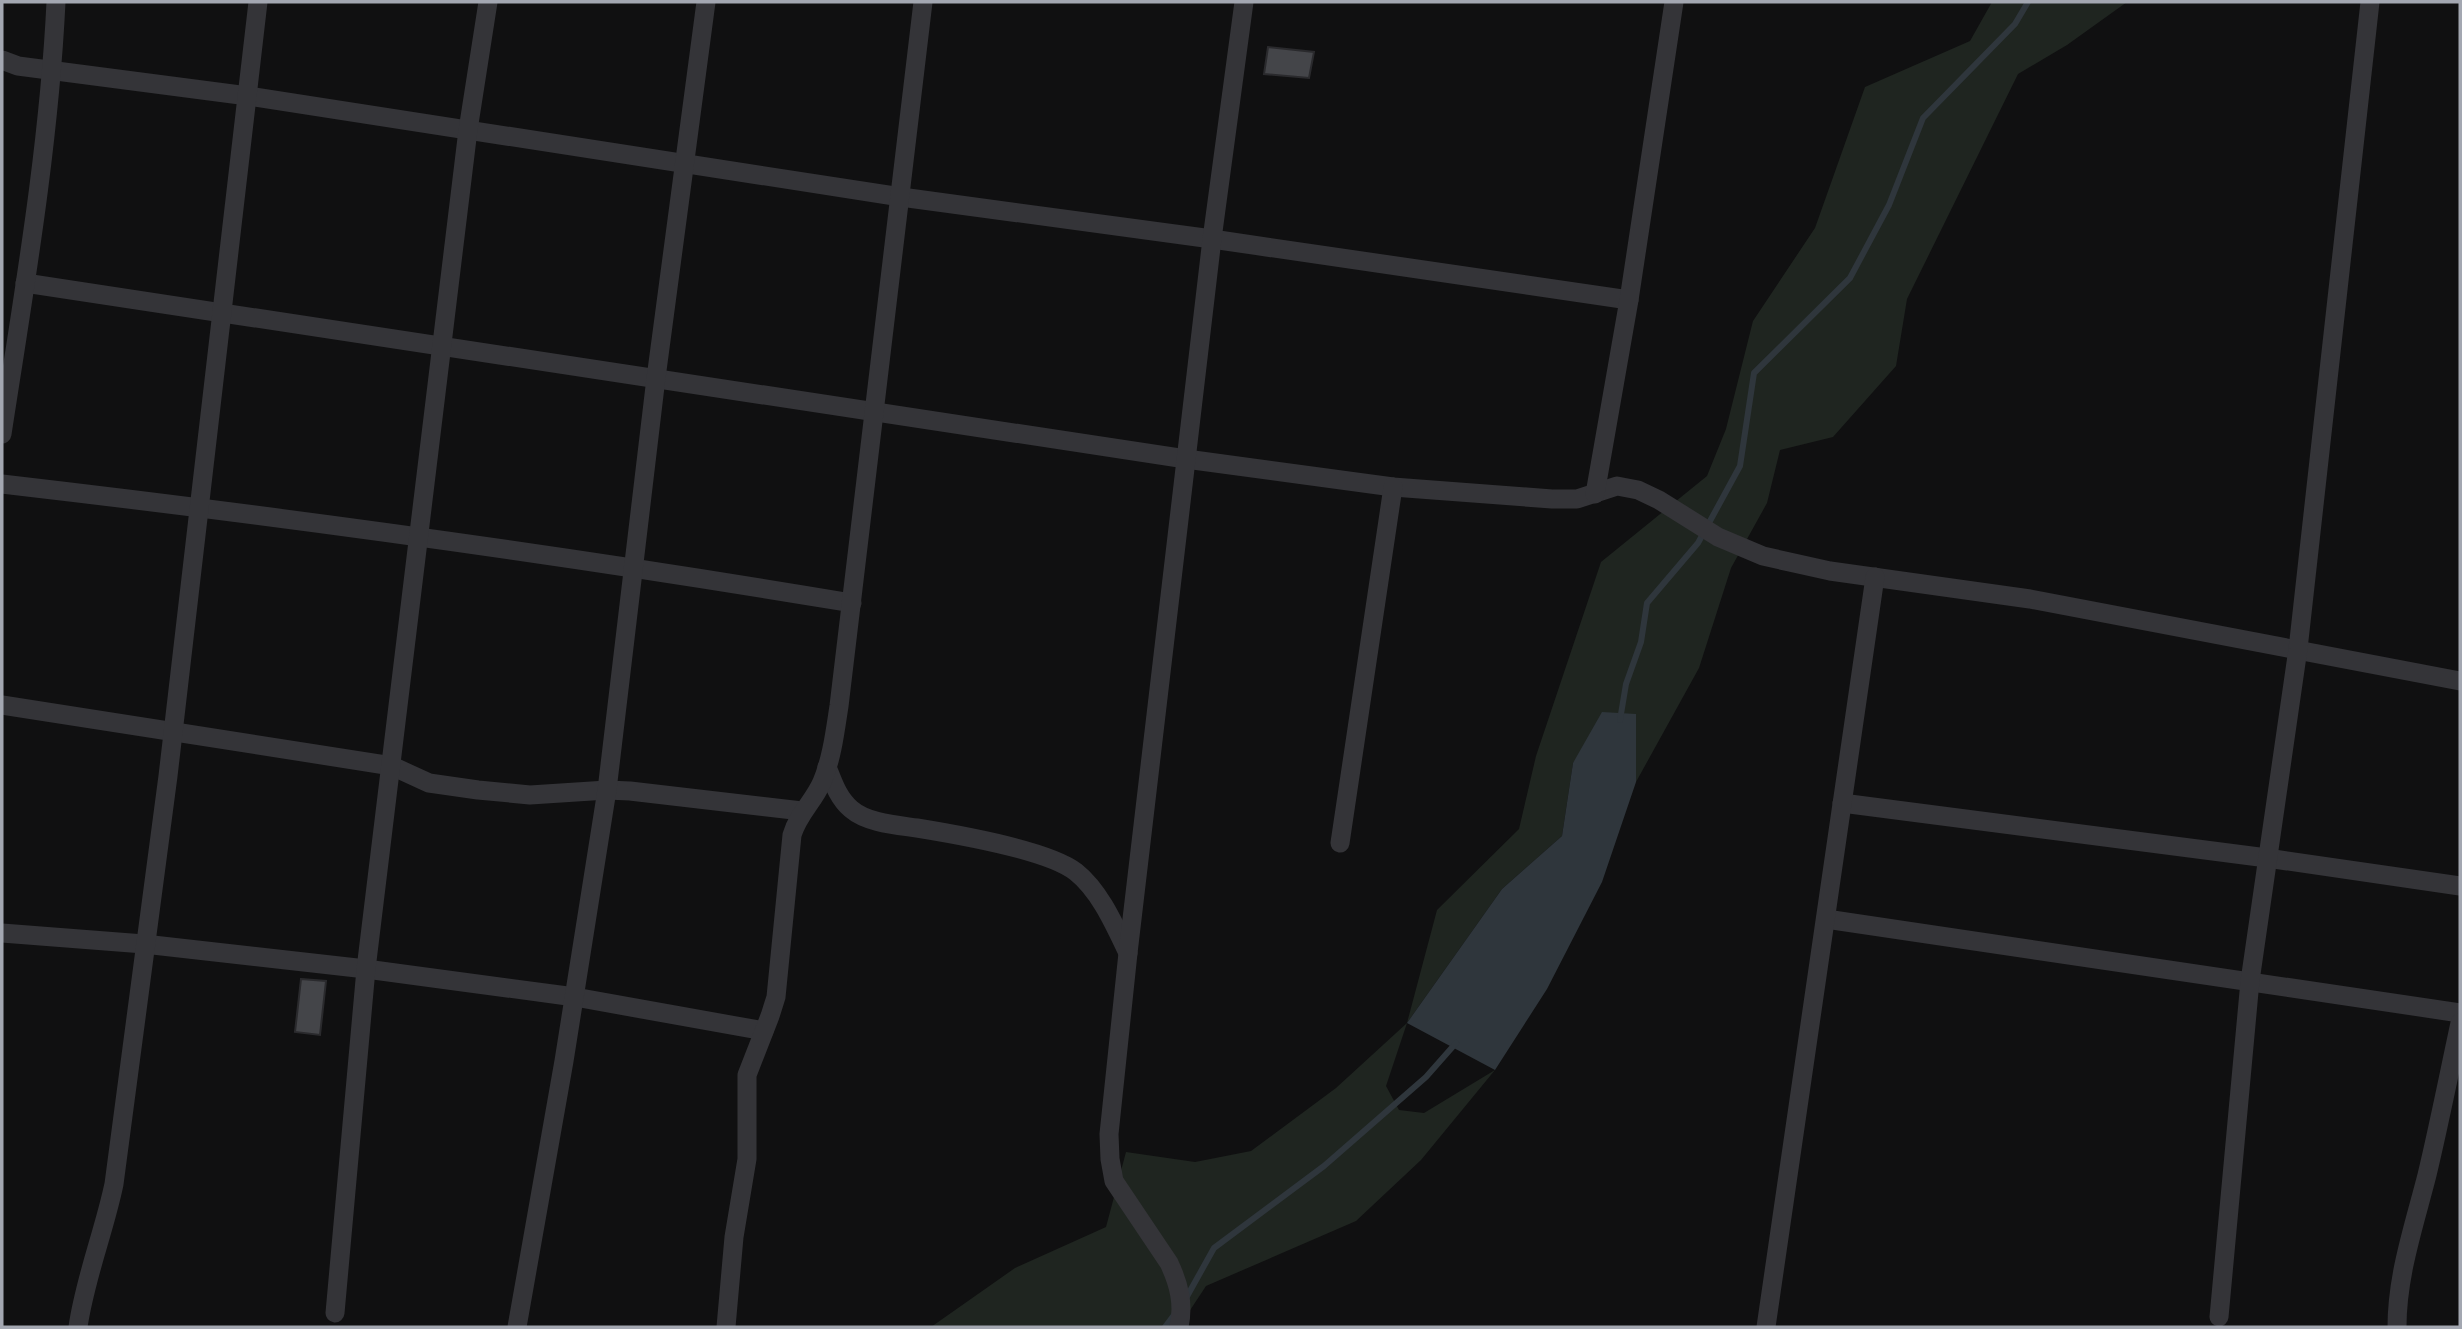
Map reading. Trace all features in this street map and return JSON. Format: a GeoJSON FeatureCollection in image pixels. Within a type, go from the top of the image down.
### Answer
{"type":"FeatureCollection","features":[{"type":"Feature","properties":{"kind":"street"},"geometry":{"type":"LineString","coordinates":[[2,434],[53,69],[56,2]]}},
{"type":"Feature","properties":{"kind":"street"},"geometry":{"type":"LineString","coordinates":[[78,1327],[88,1274],[107,1217],[114,1184],[168,776],[258,2]]}},
{"type":"Feature","properties":{"kind":"street"},"geometry":{"type":"LineString","coordinates":[[335,1313],[366,969],[468,130],[488,2]]}},
{"type":"Feature","properties":{"kind":"street"},"geometry":{"type":"LineString","coordinates":[[517,1327],[575,997],[607,790],[656,378],[706,2]]}},
{"type":"Feature","properties":{"kind":"street"},"geometry":{"type":"LineString","coordinates":[[726,1327],[734,1237],[747,1159],[747,1074],[776,997],[792,835],[802,811],[821,784],[839,706],[923,2]]}},
{"type":"Feature","properties":{"kind":"street"},"geometry":{"type":"LineString","coordinates":[[1180,1327],[1182,1310],[1174,1273],[1170,1263],[1114,1181],[1109,1134],[1212,239],[1244,2]]}},
{"type":"Feature","properties":{"kind":"street"},"geometry":{"type":"LineString","coordinates":[[1595,494],[1629,300],[1674,2]]}},
{"type":"Feature","properties":{"kind":"street"},"geometry":{"type":"LineString","coordinates":[[2220,1317],[2250,981],[2298,649],[2370,2]]}},
{"type":"Feature","properties":{"kind":"street"},"geometry":{"type":"LineString","coordinates":[[2,60],[18,66],[248,96],[901,197],[1629,300]]}},
{"type":"Feature","properties":{"kind":"street"},"geometry":{"type":"LineString","coordinates":[[25,283],[222,311],[874,413],[1393,487],[1577,499],[1617,486],[1638,490],[1717,537],[1763,556],[1830,571],[2029,599],[2460,681]]}},
{"type":"Feature","properties":{"kind":"street"},"geometry":{"type":"LineString","coordinates":[[2,484],[420,536],[634,567],[852,603]]}},
{"type":"Feature","properties":{"kind":"street"},"geometry":{"type":"LineString","coordinates":[[1340,843],[1393,487]]}},
{"type":"Feature","properties":{"kind":"street"},"geometry":{"type":"LineString","coordinates":[[1766,1327],[1875,577]]}},
{"type":"Feature","properties":{"kind":"street"},"geometry":{"type":"LineString","coordinates":[[2,705],[392,766],[421,780],[451,787],[530,795],[607,790],[802,811]]}},
{"type":"Feature","properties":{"kind":"street"},"geometry":{"type":"LineString","coordinates":[[827,767],[841,798],[852,810],[863,816],[1041,856],[1077,872],[1102,905],[1128,953]]}},
{"type":"Feature","properties":{"kind":"street"},"geometry":{"type":"LineString","coordinates":[[1842,803],[2460,886]]}},
{"type":"Feature","properties":{"kind":"street"},"geometry":{"type":"LineString","coordinates":[[1826,919],[2460,1013]]}},
{"type":"Feature","properties":{"kind":"street"},"geometry":{"type":"LineString","coordinates":[[2,933],[144,944],[366,969],[575,997],[764,1031]]}},
{"type":"Feature","properties":{"kind":"street"},"geometry":{"type":"LineString","coordinates":[[2397,1327],[2397,1300],[2403,1266],[2427,1175],[2460,1023]]}},
{"type":"Feature","properties":{"kind":"shaded area"},"geometry":{"type":"Polygon","coordinates":[[[1992,2],[2127,2],[2067,45],[2018,74],[1907,299],[1896,366],[1833,437],[1780,450],[1767,503],[1731,568],[1699,668],[1636,782],[1636,714],[1573,763],[1562,836],[1502,889],[1407,1023],[1437,910],[1519,829],[1536,756],[1601,562],[1707,476],[1726,429],[1753,321],[1815,228],[1865,87],[1970,41],[1992,2]]]}},
{"type":"Feature","properties":{"kind":"shaded area"},"geometry":{"type":"Polygon","coordinates":[[[1602,712],[1636,714],[1636,782],[1602,882],[1547,989],[1495,1070],[1407,1023],[1502,889],[1562,836],[1573,763],[1602,712]]]}},
{"type":"Feature","properties":{"kind":"shaded area"},"geometry":{"type":"Polygon","coordinates":[[[1407,1023],[1386,1086],[1399,1110],[1424,1113],[1495,1070],[1421,1160],[1356,1221],[1206,1286],[1179,1327],[931,1327],[1015,1268],[1106,1227],[1126,1152],[1195,1162],[1251,1151],[1336,1088],[1407,1023]]]}},
{"type":"Feature","properties":{"kind":"building"},"geometry":{"type":"Polygon","coordinates":[[[1268,47],[1314,52],[1309,78],[1264,74],[1268,47]]]}},
{"type":"Feature","properties":{"kind":"building"},"geometry":{"type":"Polygon","coordinates":[[[301,979],[326,981],[320,1035],[295,1032],[301,979]]]}},
{"type":"Feature","properties":{"kind":"waterway"},"geometry":{"type":"LineString","coordinates":[[1620,720],[1626,684],[1641,642],[1647,603],[1698,543],[1740,466],[1754,373],[1850,278],[1889,205],[1923,118],[2015,24],[2028,2]]}},
{"type":"Feature","properties":{"kind":"waterway"},"geometry":{"type":"LineString","coordinates":[[1185,1300],[1214,1248],[1324,1166],[1426,1077],[1456,1043]]}},
{"type":"Feature","properties":{"kind":"waterway"},"geometry":{"type":"LineString","coordinates":[[1165,1327],[1174,1315]]}}]}
